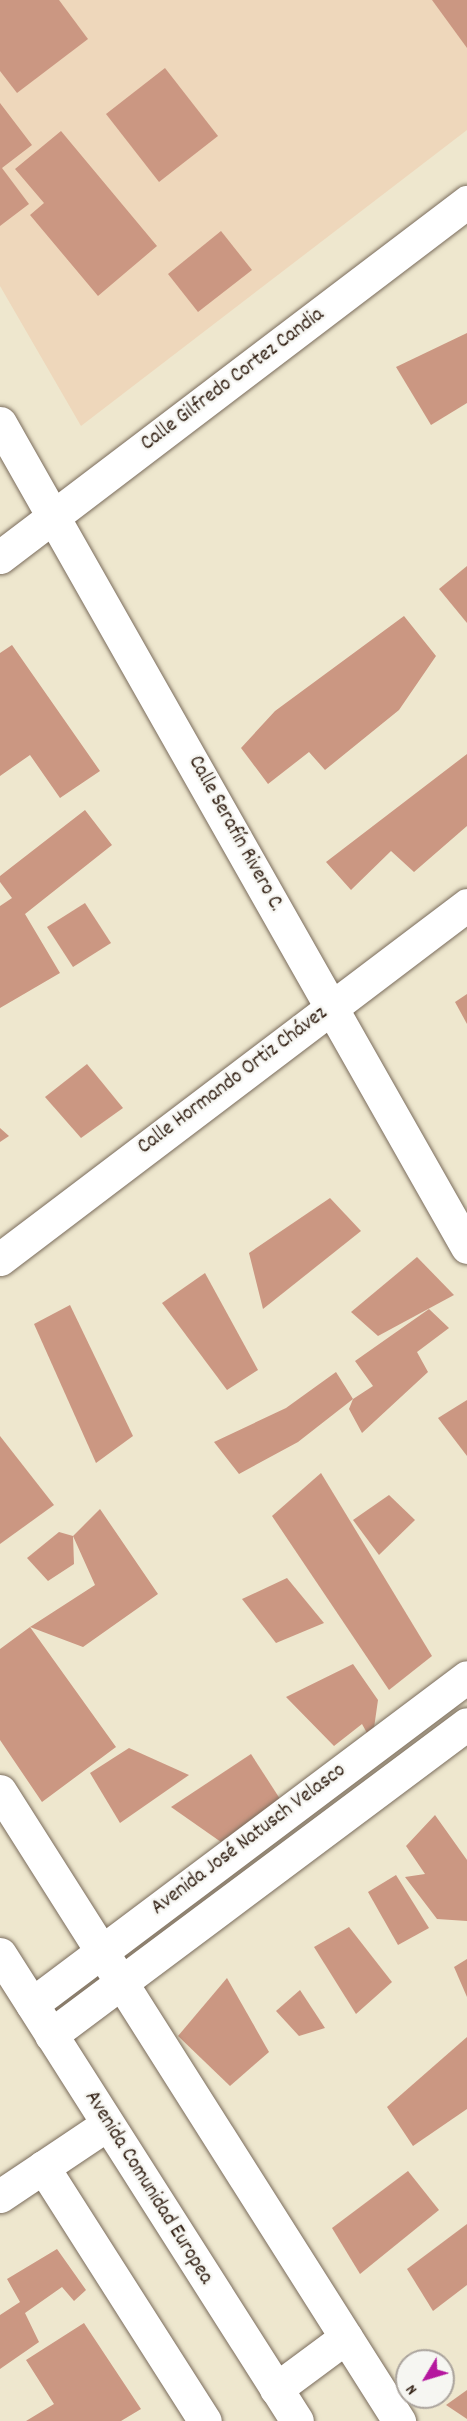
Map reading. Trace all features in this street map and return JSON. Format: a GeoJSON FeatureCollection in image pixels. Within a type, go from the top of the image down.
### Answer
{"type":"FeatureCollection","features":[{"type":"Feature","properties":{"kind":"main road","name":"Calle Gilfredo Cortez Candia"},"geometry":{"type":"LineString","coordinates":[[0,557],[467,202]]}},
{"type":"Feature","properties":{"kind":"main road","name":"Calle Serafín Rivero C."},"geometry":{"type":"LineString","coordinates":[[0,423],[56,515],[467,1247]]}},
{"type":"Feature","properties":{"kind":"main road","name":"Calle Hormando Ortiz Chávez"},"geometry":{"type":"LineString","coordinates":[[0,1259],[467,905]]}},
{"type":"Feature","properties":{"kind":"main road","name":"Avenida José Natusch Velasco"},"geometry":{"type":"LineString","coordinates":[[32,2004],[467,1677]]}},
{"type":"Feature","properties":{"kind":"main road","name":"Avenida José Natusch Velasco"},"geometry":{"type":"LineString","coordinates":[[51,2035],[467,1724]]}},
{"type":"Feature","properties":{"kind":"main road"},"geometry":{"type":"LineString","coordinates":[[0,1791],[399,2421]]}},
{"type":"Feature","properties":{"kind":"main road","name":"Avenida Comunidad Europea"},"geometry":{"type":"LineString","coordinates":[[0,1954],[106,2125],[297,2421]]}},
{"type":"Feature","properties":{"kind":"main road"},"geometry":{"type":"LineString","coordinates":[[0,2196],[106,2125]]}},
{"type":"Feature","properties":{"kind":"main road"},"geometry":{"type":"LineString","coordinates":[[43,2168],[205,2421]]}},
{"type":"Feature","properties":{"kind":"main road"},"geometry":{"type":"LineString","coordinates":[[276,2389],[346,2337]]}},
{"type":"Feature","properties":{"kind":"shaded area"},"geometry":{"type":"Polygon","coordinates":[[[0,0],[467,0],[467,130],[81,426],[0,286],[0,0]]]}},
{"type":"Feature","properties":{"kind":"building"},"geometry":{"type":"Polygon","coordinates":[[[0,0],[59,0],[88,39],[17,93],[0,71],[0,0]]]}},
{"type":"Feature","properties":{"kind":"building"},"geometry":{"type":"Polygon","coordinates":[[[432,0],[467,0],[467,48],[432,0]]]}},
{"type":"Feature","properties":{"kind":"building"},"geometry":{"type":"Polygon","coordinates":[[[165,68],[218,136],[159,182],[106,114],[165,68]]]}},
{"type":"Feature","properties":{"kind":"building"},"geometry":{"type":"Polygon","coordinates":[[[0,103],[32,145],[2,168],[29,204],[0,226],[0,103]]]}},
{"type":"Feature","properties":{"kind":"building"},"geometry":{"type":"Polygon","coordinates":[[[61,131],[157,246],[98,296],[30,215],[44,203],[15,169],[61,131]]]}},
{"type":"Feature","properties":{"kind":"building"},"geometry":{"type":"Polygon","coordinates":[[[221,231],[252,270],[198,312],[168,274],[221,231]]]}},
{"type":"Feature","properties":{"kind":"building"},"geometry":{"type":"Polygon","coordinates":[[[467,333],[467,403],[431,425],[396,367],[467,333]]]}},
{"type":"Feature","properties":{"kind":"building"},"geometry":{"type":"Polygon","coordinates":[[[467,566],[467,623],[439,589],[467,566]]]}},
{"type":"Feature","properties":{"kind":"building"},"geometry":{"type":"Polygon","coordinates":[[[404,616],[436,656],[399,710],[325,770],[309,752],[268,784],[241,748],[275,711],[404,616]]]}},
{"type":"Feature","properties":{"kind":"building"},"geometry":{"type":"Polygon","coordinates":[[[12,645],[100,771],[60,798],[30,755],[0,776],[0,653],[12,645]]]}},
{"type":"Feature","properties":{"kind":"building"},"geometry":{"type":"Polygon","coordinates":[[[467,754],[467,826],[414,872],[391,851],[351,890],[326,862],[467,754]]]}},
{"type":"Feature","properties":{"kind":"building"},"geometry":{"type":"Polygon","coordinates":[[[85,810],[112,845],[25,914],[60,973],[0,1008],[0,906],[12,898],[0,882],[0,876],[85,810]]]}},
{"type":"Feature","properties":{"kind":"building"},"geometry":{"type":"Polygon","coordinates":[[[85,903],[111,943],[73,967],[47,927],[85,903]]]}},
{"type":"Feature","properties":{"kind":"building"},"geometry":{"type":"Polygon","coordinates":[[[467,994],[467,1024],[455,1002],[467,994]]]}},
{"type":"Feature","properties":{"kind":"building"},"geometry":{"type":"Polygon","coordinates":[[[87,1064],[123,1108],[81,1138],[45,1097],[87,1064]]]}},
{"type":"Feature","properties":{"kind":"building"},"geometry":{"type":"Polygon","coordinates":[[[0,1128],[9,1136],[0,1142],[0,1128]]]}},
{"type":"Feature","properties":{"kind":"building"},"geometry":{"type":"Polygon","coordinates":[[[330,1198],[361,1231],[263,1309],[249,1253],[330,1198]]]}},
{"type":"Feature","properties":{"kind":"building"},"geometry":{"type":"Polygon","coordinates":[[[417,1257],[454,1295],[378,1336],[351,1312],[417,1257]]]}},
{"type":"Feature","properties":{"kind":"building"},"geometry":{"type":"Polygon","coordinates":[[[205,1273],[258,1370],[227,1390],[162,1303],[205,1273]]]}},
{"type":"Feature","properties":{"kind":"building"},"geometry":{"type":"Polygon","coordinates":[[[70,1305],[133,1436],[96,1463],[34,1324],[70,1305]]]}},
{"type":"Feature","properties":{"kind":"building"},"geometry":{"type":"Polygon","coordinates":[[[429,1309],[449,1328],[417,1352],[428,1372],[362,1433],[349,1409],[353,1399],[373,1386],[355,1361],[429,1309]]]}},
{"type":"Feature","properties":{"kind":"building"},"geometry":{"type":"Polygon","coordinates":[[[336,1372],[353,1399],[298,1442],[239,1474],[214,1442],[286,1408],[336,1372]]]}},
{"type":"Feature","properties":{"kind":"building"},"geometry":{"type":"Polygon","coordinates":[[[467,1400],[467,1456],[438,1418],[467,1400]]]}},
{"type":"Feature","properties":{"kind":"building"},"geometry":{"type":"Polygon","coordinates":[[[0,1436],[54,1505],[0,1544],[0,1436]]]}},
{"type":"Feature","properties":{"kind":"building"},"geometry":{"type":"Polygon","coordinates":[[[321,1473],[432,1656],[389,1690],[272,1516],[321,1473]]]}},
{"type":"Feature","properties":{"kind":"building"},"geometry":{"type":"Polygon","coordinates":[[[389,1495],[415,1520],[379,1555],[353,1520],[389,1495]]]}},
{"type":"Feature","properties":{"kind":"building"},"geometry":{"type":"Polygon","coordinates":[[[100,1509],[158,1594],[83,1647],[30,1627],[95,1585],[73,1536],[100,1509]]]}},
{"type":"Feature","properties":{"kind":"building"},"geometry":{"type":"Polygon","coordinates":[[[59,1532],[73,1536],[74,1564],[48,1581],[27,1558],[59,1532]]]}},
{"type":"Feature","properties":{"kind":"building"},"geometry":{"type":"Polygon","coordinates":[[[287,1578],[324,1623],[276,1643],[242,1599],[287,1578]]]}},
{"type":"Feature","properties":{"kind":"building"},"geometry":{"type":"Polygon","coordinates":[[[30,1627],[116,1747],[42,1802],[0,1740],[0,1649],[30,1627]]]}},
{"type":"Feature","properties":{"kind":"building"},"geometry":{"type":"Polygon","coordinates":[[[353,1664],[378,1700],[372,1742],[362,1724],[334,1746],[286,1697],[353,1664]]]}},
{"type":"Feature","properties":{"kind":"building"},"geometry":{"type":"Polygon","coordinates":[[[129,1748],[189,1775],[120,1823],[90,1773],[129,1748]]]}},
{"type":"Feature","properties":{"kind":"building"},"geometry":{"type":"Polygon","coordinates":[[[251,1754],[282,1802],[221,1842],[171,1807],[251,1754]]]}},
{"type":"Feature","properties":{"kind":"building"},"geometry":{"type":"Polygon","coordinates":[[[435,1815],[467,1860],[467,1921],[437,1919],[405,1877],[425,1874],[406,1846],[435,1815]]]}},
{"type":"Feature","properties":{"kind":"building"},"geometry":{"type":"Polygon","coordinates":[[[396,1875],[429,1928],[398,1945],[368,1892],[396,1875]]]}},
{"type":"Feature","properties":{"kind":"building"},"geometry":{"type":"Polygon","coordinates":[[[349,1927],[392,1982],[356,2014],[314,1947],[349,1927]]]}},
{"type":"Feature","properties":{"kind":"building"},"geometry":{"type":"Polygon","coordinates":[[[467,1959],[467,1997],[454,1967],[467,1959]]]}},
{"type":"Feature","properties":{"kind":"building"},"geometry":{"type":"Polygon","coordinates":[[[227,1978],[269,2052],[230,2086],[178,2036],[227,1978]]]}},
{"type":"Feature","properties":{"kind":"building"},"geometry":{"type":"Polygon","coordinates":[[[300,1990],[325,2028],[299,2036],[276,2011],[300,1990]]]}},
{"type":"Feature","properties":{"kind":"building"},"geometry":{"type":"Polygon","coordinates":[[[467,2037],[467,2109],[413,2146],[387,2107],[467,2037]]]}},
{"type":"Feature","properties":{"kind":"building"},"geometry":{"type":"Polygon","coordinates":[[[408,2171],[439,2210],[360,2274],[332,2228],[408,2171]]]}},
{"type":"Feature","properties":{"kind":"building"},"geometry":{"type":"Polygon","coordinates":[[[467,2224],[467,2285],[433,2311],[407,2269],[467,2224]]]}},
{"type":"Feature","properties":{"kind":"building"},"geometry":{"type":"Polygon","coordinates":[[[57,2249],[86,2290],[74,2301],[62,2287],[25,2313],[39,2342],[0,2369],[0,2315],[20,2302],[7,2279],[57,2249]]]}},
{"type":"Feature","properties":{"kind":"building"},"geometry":{"type":"Polygon","coordinates":[[[84,2323],[141,2409],[121,2421],[26,2421],[54,2404],[26,2360],[84,2323]]]}},
{"type":"Feature","properties":{"kind":"building"},"geometry":{"type":"Polygon","coordinates":[[[467,2390],[467,2419],[452,2409],[455,2409],[455,2399],[467,2390]]]}}]}
